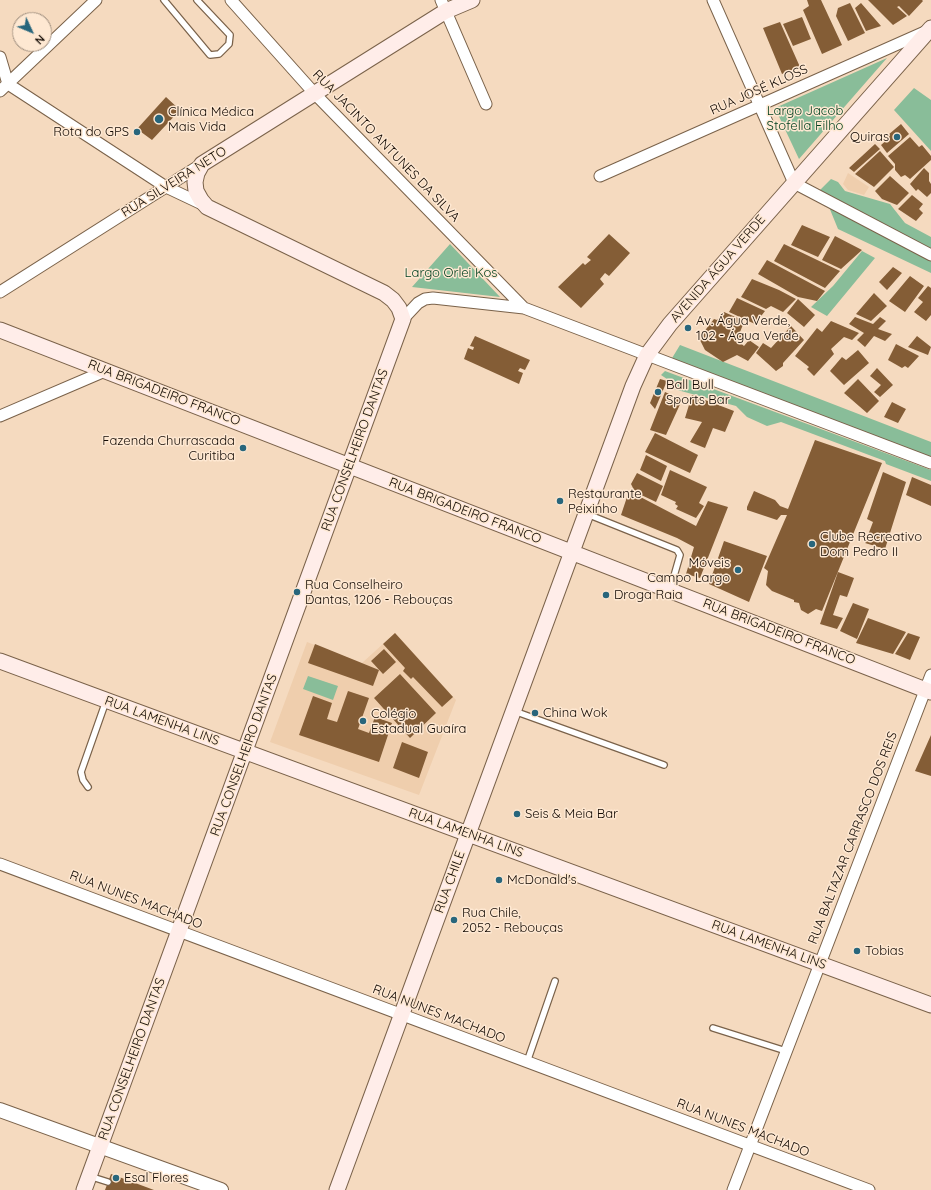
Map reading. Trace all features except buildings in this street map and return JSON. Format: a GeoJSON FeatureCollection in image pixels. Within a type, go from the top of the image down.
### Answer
{"type":"FeatureCollection","features":[{"type":"Feature","properties":{"kind":"main road","name":"RUA SILVEIRA NETO"},"geometry":{"type":"LineString","coordinates":[[202,164],[314,94],[444,6],[472,0]]}},
{"type":"Feature","properties":{"kind":"main road","name":"AVENIDA ÁGUA VERDE"},"geometry":{"type":"LineString","coordinates":[[572,552],[633,386],[647,355],[666,328],[930,29]]}},
{"type":"Feature","properties":{"kind":"main road"},"geometry":{"type":"LineString","coordinates":[[202,164],[197,173],[195,182],[196,191],[200,200],[207,206],[384,293],[393,300],[399,308],[403,320]]}},
{"type":"Feature","properties":{"kind":"main road","name":"RUA CONSELHEIRO DANTAS"},"geometry":{"type":"LineString","coordinates":[[84,1190],[403,320]]}},
{"type":"Feature","properties":{"kind":"main road","name":"RUA BRIGADEIRO FRANCO"},"geometry":{"type":"LineString","coordinates":[[0,330],[670,590],[929,686]]}},
{"type":"Feature","properties":{"kind":"main road","name":"RUA CHILE"},"geometry":{"type":"LineString","coordinates":[[337,1190],[572,552]]}},
{"type":"Feature","properties":{"kind":"main road","name":"RUA LAMENHA LINS"},"geometry":{"type":"LineString","coordinates":[[0,661],[931,1005]]}},
{"type":"Feature","properties":{"kind":"street"},"geometry":{"type":"LineString","coordinates":[[4,88],[96,0]]}},
{"type":"Feature","properties":{"kind":"street","name":"RUA JACINTO ANTUNES DA SILVA"},"geometry":{"type":"LineString","coordinates":[[231,0],[314,94],[524,308]]}},
{"type":"Feature","properties":{"kind":"street"},"geometry":{"type":"LineString","coordinates":[[713,0],[794,183],[931,255]]}},
{"type":"Feature","properties":{"kind":"street"},"geometry":{"type":"LineString","coordinates":[[444,6],[486,104]]}},
{"type":"Feature","properties":{"kind":"street","name":"RUA JOSÉ KLOSS"},"geometry":{"type":"LineString","coordinates":[[600,176],[930,29]]}},
{"type":"Feature","properties":{"kind":"street"},"geometry":{"type":"LineString","coordinates":[[0,57],[4,88]]}},
{"type":"Feature","properties":{"kind":"street"},"geometry":{"type":"LineString","coordinates":[[4,88],[166,187],[207,206]]}},
{"type":"Feature","properties":{"kind":"street","name":"RUA SILVEIRA NETO"},"geometry":{"type":"LineString","coordinates":[[0,292],[202,164]]}},
{"type":"Feature","properties":{"kind":"street"},"geometry":{"type":"LineString","coordinates":[[403,320],[418,303],[429,299],[524,308],[931,463]]}},
{"type":"Feature","properties":{"kind":"street"},"geometry":{"type":"LineString","coordinates":[[0,416],[105,371]]}},
{"type":"Feature","properties":{"kind":"street","name":"RUA BALTAZAR CARRASCO DOS REIS"},"geometry":{"type":"LineString","coordinates":[[732,1190],[929,686]]}},
{"type":"Feature","properties":{"kind":"street","name":"RUA NUNES MACHADO"},"geometry":{"type":"LineString","coordinates":[[0,864],[869,1190]]}},
{"type":"Feature","properties":{"kind":"street"},"geometry":{"type":"LineString","coordinates":[[0,1110],[100,1146],[196,1186],[221,1190]]}},
{"type":"Feature","properties":{"kind":"lane"},"geometry":{"type":"LineString","coordinates":[[164,0],[210,54],[219,54],[229,44],[230,35],[197,0]]}},
{"type":"Feature","properties":{"kind":"lane"},"geometry":{"type":"LineString","coordinates":[[586,514],[677,550],[680,554],[670,590]]}},
{"type":"Feature","properties":{"kind":"lane"},"geometry":{"type":"LineString","coordinates":[[88,787],[83,780],[81,772],[106,700]]}},
{"type":"Feature","properties":{"kind":"lane"},"geometry":{"type":"LineString","coordinates":[[514,711],[664,765]]}},
{"type":"Feature","properties":{"kind":"lane"},"geometry":{"type":"LineString","coordinates":[[527,1062],[555,982]]}},
{"type":"Feature","properties":{"kind":"lane"},"geometry":{"type":"LineString","coordinates":[[713,1028],[786,1051]]}},
{"type":"Feature","properties":{"kind":"lane"},"geometry":{"type":"LineString","coordinates":[[90,1176],[108,1182]]}},
{"type":"Feature","properties":{"kind":"shaded area"},"geometry":{"type":"Polygon","coordinates":[[[848,173],[869,187],[864,195],[848,190],[843,184],[848,173]]]}},
{"type":"Feature","properties":{"kind":"shaded area","name":"Colégio Estadual Guaíra"},"geometry":{"type":"Polygon","coordinates":[[[395,633],[456,700],[419,795],[270,742],[307,642],[362,663],[395,633]]]}},
{"type":"Feature","properties":{"kind":"green space","name":"Largo Jacob Stofella Filho"},"geometry":{"type":"Polygon","coordinates":[[[887,58],[799,159],[775,108],[887,58]]]}},
{"type":"Feature","properties":{"kind":"green space"},"geometry":{"type":"Polygon","coordinates":[[[914,88],[931,100],[931,151],[894,110],[914,88]]]}},
{"type":"Feature","properties":{"kind":"green space"},"geometry":{"type":"Polygon","coordinates":[[[831,179],[838,182],[845,191],[890,204],[905,223],[931,237],[931,251],[817,193],[831,179]]]}},
{"type":"Feature","properties":{"kind":"green space"},"geometry":{"type":"Polygon","coordinates":[[[829,207],[931,260],[931,273],[838,229],[829,207]]]}},
{"type":"Feature","properties":{"kind":"green space","name":"Largo Orlei Kos"},"geometry":{"type":"Polygon","coordinates":[[[450,244],[500,297],[412,287],[450,244]]]}},
{"type":"Feature","properties":{"kind":"green space"},"geometry":{"type":"Polygon","coordinates":[[[862,251],[875,258],[827,316],[811,307],[833,286],[862,251]]]}},
{"type":"Feature","properties":{"kind":"green space"},"geometry":{"type":"Polygon","coordinates":[[[680,345],[931,442],[931,463],[666,368],[680,345]]]}},
{"type":"Feature","properties":{"kind":"green space"},"geometry":{"type":"Polygon","coordinates":[[[665,371],[931,470],[931,481],[886,464],[885,461],[781,422],[767,426],[747,417],[736,406],[670,388],[670,381],[661,375],[665,371]]]}},
{"type":"Feature","properties":{"kind":"green space"},"geometry":{"type":"Polygon","coordinates":[[[308,676],[338,686],[333,700],[303,689],[308,676]]]}},
{"type":"Feature","properties":{"kind":"place","name":"Clínica Médica Mais Vida"},"geometry":{"type":"Point","coordinates":[159,119]}},
{"type":"Feature","properties":{"kind":"place","name":"Rota do GPS"},"geometry":{"type":"Point","coordinates":[137,132]}},
{"type":"Feature","properties":{"kind":"place","name":"Quiras"},"geometry":{"type":"Point","coordinates":[897,137]}},
{"type":"Feature","properties":{"kind":"place","name":"Av. Água Verde, 102 - Água Verde"},"geometry":{"type":"Point","coordinates":[688,328]}},
{"type":"Feature","properties":{"kind":"place","name":"Ball Bull Sports Bar"},"geometry":{"type":"Point","coordinates":[658,392]}},
{"type":"Feature","properties":{"kind":"place","name":"Fazenda Churrascada Curitiba"},"geometry":{"type":"Point","coordinates":[243,448]}},
{"type":"Feature","properties":{"kind":"place","name":"Restaurante Peixinho"},"geometry":{"type":"Point","coordinates":[560,501]}},
{"type":"Feature","properties":{"kind":"place","name":"Clube Recreativo Dom Pedro II"},"geometry":{"type":"Point","coordinates":[812,544]}},
{"type":"Feature","properties":{"kind":"place","name":"Móveis Campo Largo"},"geometry":{"type":"Point","coordinates":[738,570]}},
{"type":"Feature","properties":{"kind":"place","name":"Rua Conselheiro Dantas, 1206 - Rebouças"},"geometry":{"type":"Point","coordinates":[297,592]}},
{"type":"Feature","properties":{"kind":"place","name":"Droga Raia"},"geometry":{"type":"Point","coordinates":[606,595]}},
{"type":"Feature","properties":{"kind":"place","name":"China Wok"},"geometry":{"type":"Point","coordinates":[535,713]}},
{"type":"Feature","properties":{"kind":"place","name":"Colégio Estadual Guaíra"},"geometry":{"type":"Point","coordinates":[363,721]}},
{"type":"Feature","properties":{"kind":"place","name":"Seis & Meia Bar"},"geometry":{"type":"Point","coordinates":[517,814]}},
{"type":"Feature","properties":{"kind":"place","name":"McDonald's"},"geometry":{"type":"Point","coordinates":[499,880]}},
{"type":"Feature","properties":{"kind":"place","name":"Rua Chile, 2052 - Rebouças"},"geometry":{"type":"Point","coordinates":[454,920]}},
{"type":"Feature","properties":{"kind":"place","name":"Tobias"},"geometry":{"type":"Point","coordinates":[857,951]}},
{"type":"Feature","properties":{"kind":"place","name":"Esal Flores"},"geometry":{"type":"Point","coordinates":[116,1178]}}]}
